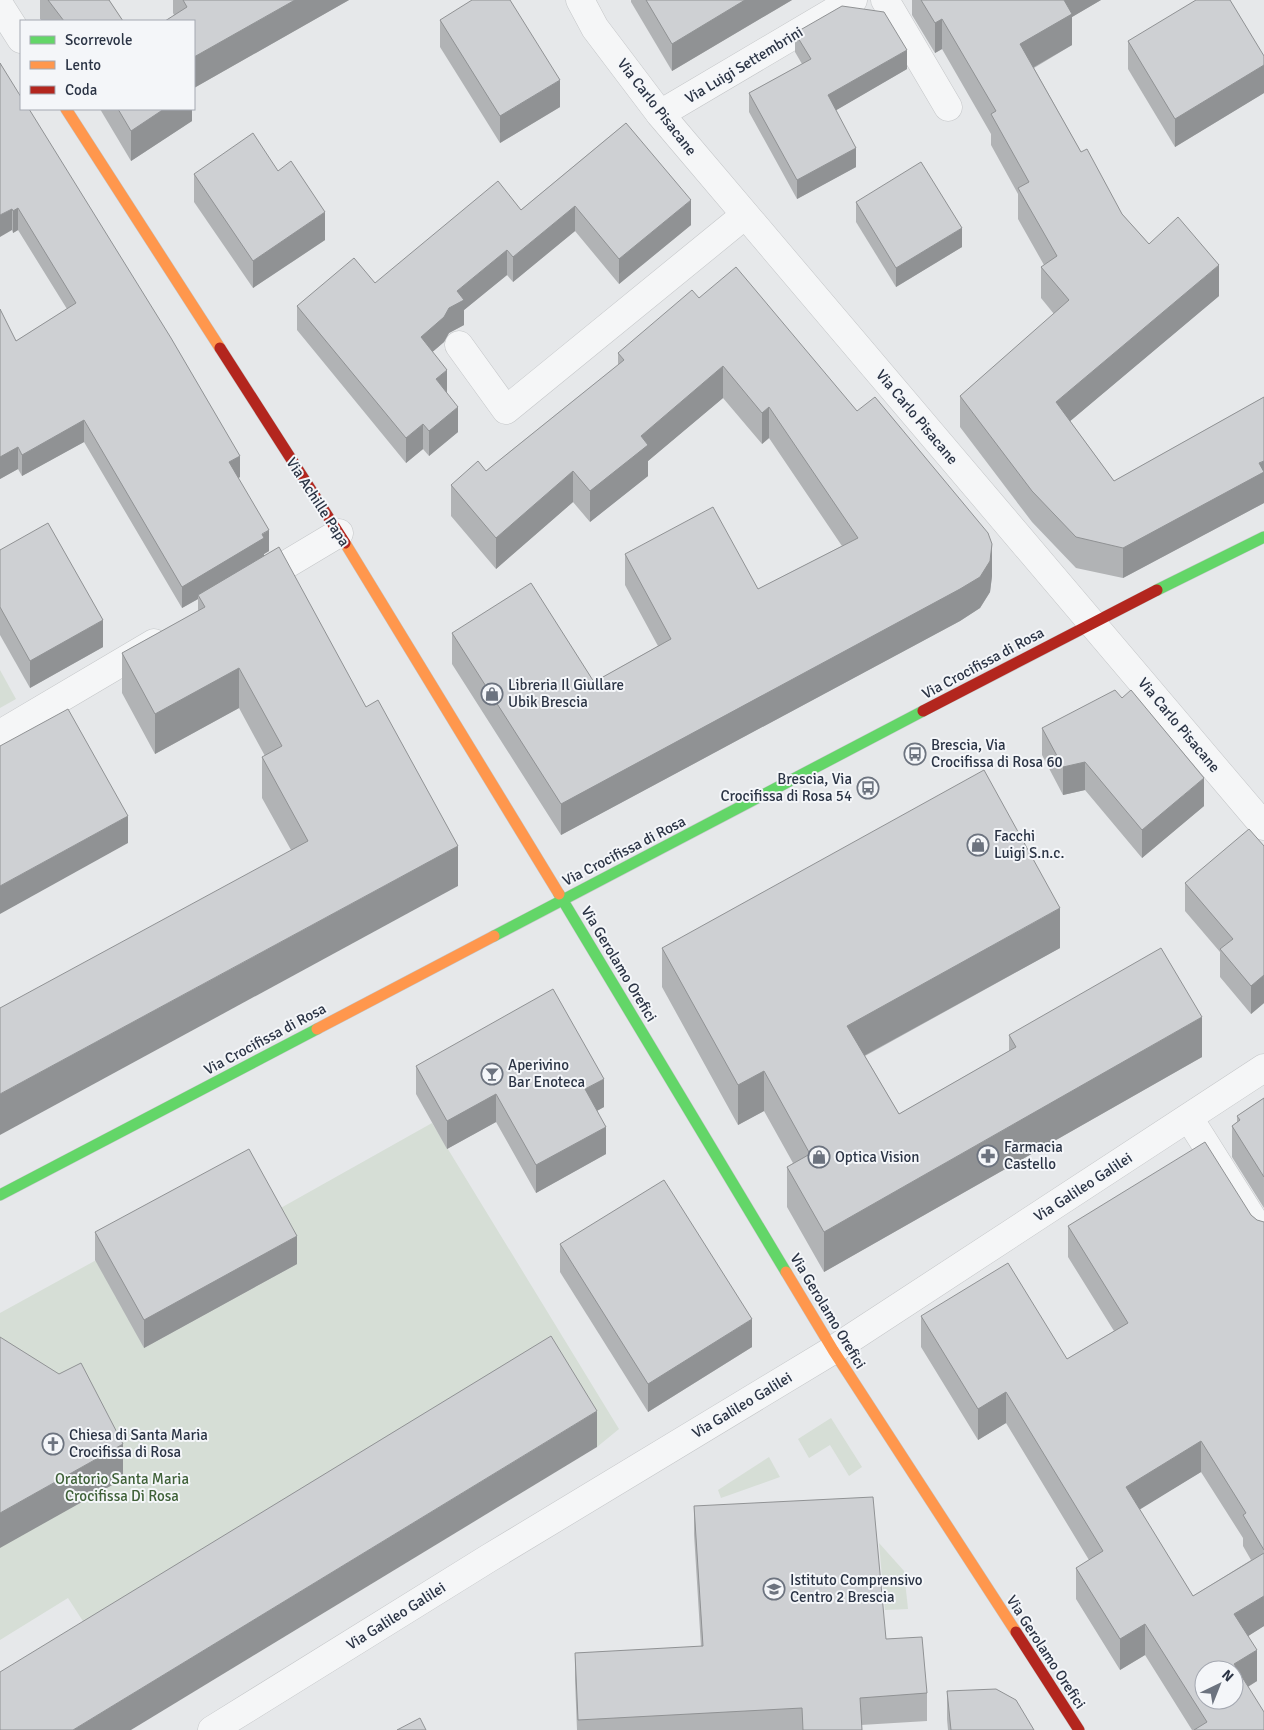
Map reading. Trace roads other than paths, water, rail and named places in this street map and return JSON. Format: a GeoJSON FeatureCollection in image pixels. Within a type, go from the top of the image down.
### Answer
{"type":"FeatureCollection","features":[{"type":"Feature","properties":{"kind":"street","name":"Via Carlo Pisacane"},"geometry":{"type":"LineString","coordinates":[[580,0],[595,28],[660,114],[1264,826]]}},
{"type":"Feature","properties":{"kind":"street","name":"Via Luigi Settembrini"},"geometry":{"type":"LineString","coordinates":[[660,114],[853,0]]}},
{"type":"Feature","properties":{"kind":"street"},"geometry":{"type":"LineString","coordinates":[[886,0],[948,108]]}},
{"type":"Feature","properties":{"kind":"street"},"geometry":{"type":"LineString","coordinates":[[0,6],[20,37]]}},
{"type":"Feature","properties":{"kind":"street","name":"Via Achille Papa"},"geometry":{"type":"LineString","coordinates":[[67,110],[339,533],[563,900]]}},
{"type":"Feature","properties":{"kind":"street"},"geometry":{"type":"LineString","coordinates":[[459,345],[506,410],[745,215]]}},
{"type":"Feature","properties":{"kind":"street"},"geometry":{"type":"LineString","coordinates":[[238,594],[339,533]]}},
{"type":"Feature","properties":{"kind":"street","name":"Via Crocifissa di Rosa"},"geometry":{"type":"LineString","coordinates":[[0,1195],[1091,624],[1264,537]]}},
{"type":"Feature","properties":{"kind":"street"},"geometry":{"type":"LineString","coordinates":[[0,734],[178,629]]}},
{"type":"Feature","properties":{"kind":"street","name":"Via Gerolamo Orefici"},"geometry":{"type":"LineString","coordinates":[[563,900],[833,1350],[1079,1730]]}},
{"type":"Feature","properties":{"kind":"street","name":"Via Galileo Galilei"},"geometry":{"type":"LineString","coordinates":[[212,1730],[489,1558],[833,1350],[1264,1068]]}},
{"type":"Feature","properties":{"kind":"street"},"geometry":{"type":"LineString","coordinates":[[1190,1118],[1264,1237]]}},
{"type":"Feature","properties":{"kind":"place","name":"Libreria Il Giullare Ubik Brescia"},"geometry":{"type":"Point","coordinates":[492,694]}},
{"type":"Feature","properties":{"kind":"place","name":"Brescia, Via Crocifissa di Rosa 60"},"geometry":{"type":"Point","coordinates":[915,754]}},
{"type":"Feature","properties":{"kind":"place","name":"Brescia, Via Crocifissa di Rosa 54"},"geometry":{"type":"Point","coordinates":[868,788]}},
{"type":"Feature","properties":{"kind":"place","name":"Facchi Luigi S.n.c."},"geometry":{"type":"Point","coordinates":[978,845]}},
{"type":"Feature","properties":{"kind":"place","name":"Aperivino Bar Enoteca"},"geometry":{"type":"Point","coordinates":[492,1074]}},
{"type":"Feature","properties":{"kind":"place","name":"Farmacia Castello"},"geometry":{"type":"Point","coordinates":[988,1156]}},
{"type":"Feature","properties":{"kind":"place","name":"Optica Vision"},"geometry":{"type":"Point","coordinates":[819,1157]}},
{"type":"Feature","properties":{"kind":"place","name":"Chiesa di Santa Maria Crocifissa di Rosa"},"geometry":{"type":"Point","coordinates":[53,1444]}},
{"type":"Feature","properties":{"kind":"place","name":"Istituto Comprensivo Centro 2 Brescia"},"geometry":{"type":"Point","coordinates":[774,1589]}},
{"type":"Feature","properties":{"kind":"park label","name":"Oratorio Santa Maria Crocifissa Di Rosa"},"geometry":{"type":"Point","coordinates":[122,1488]}}]}
